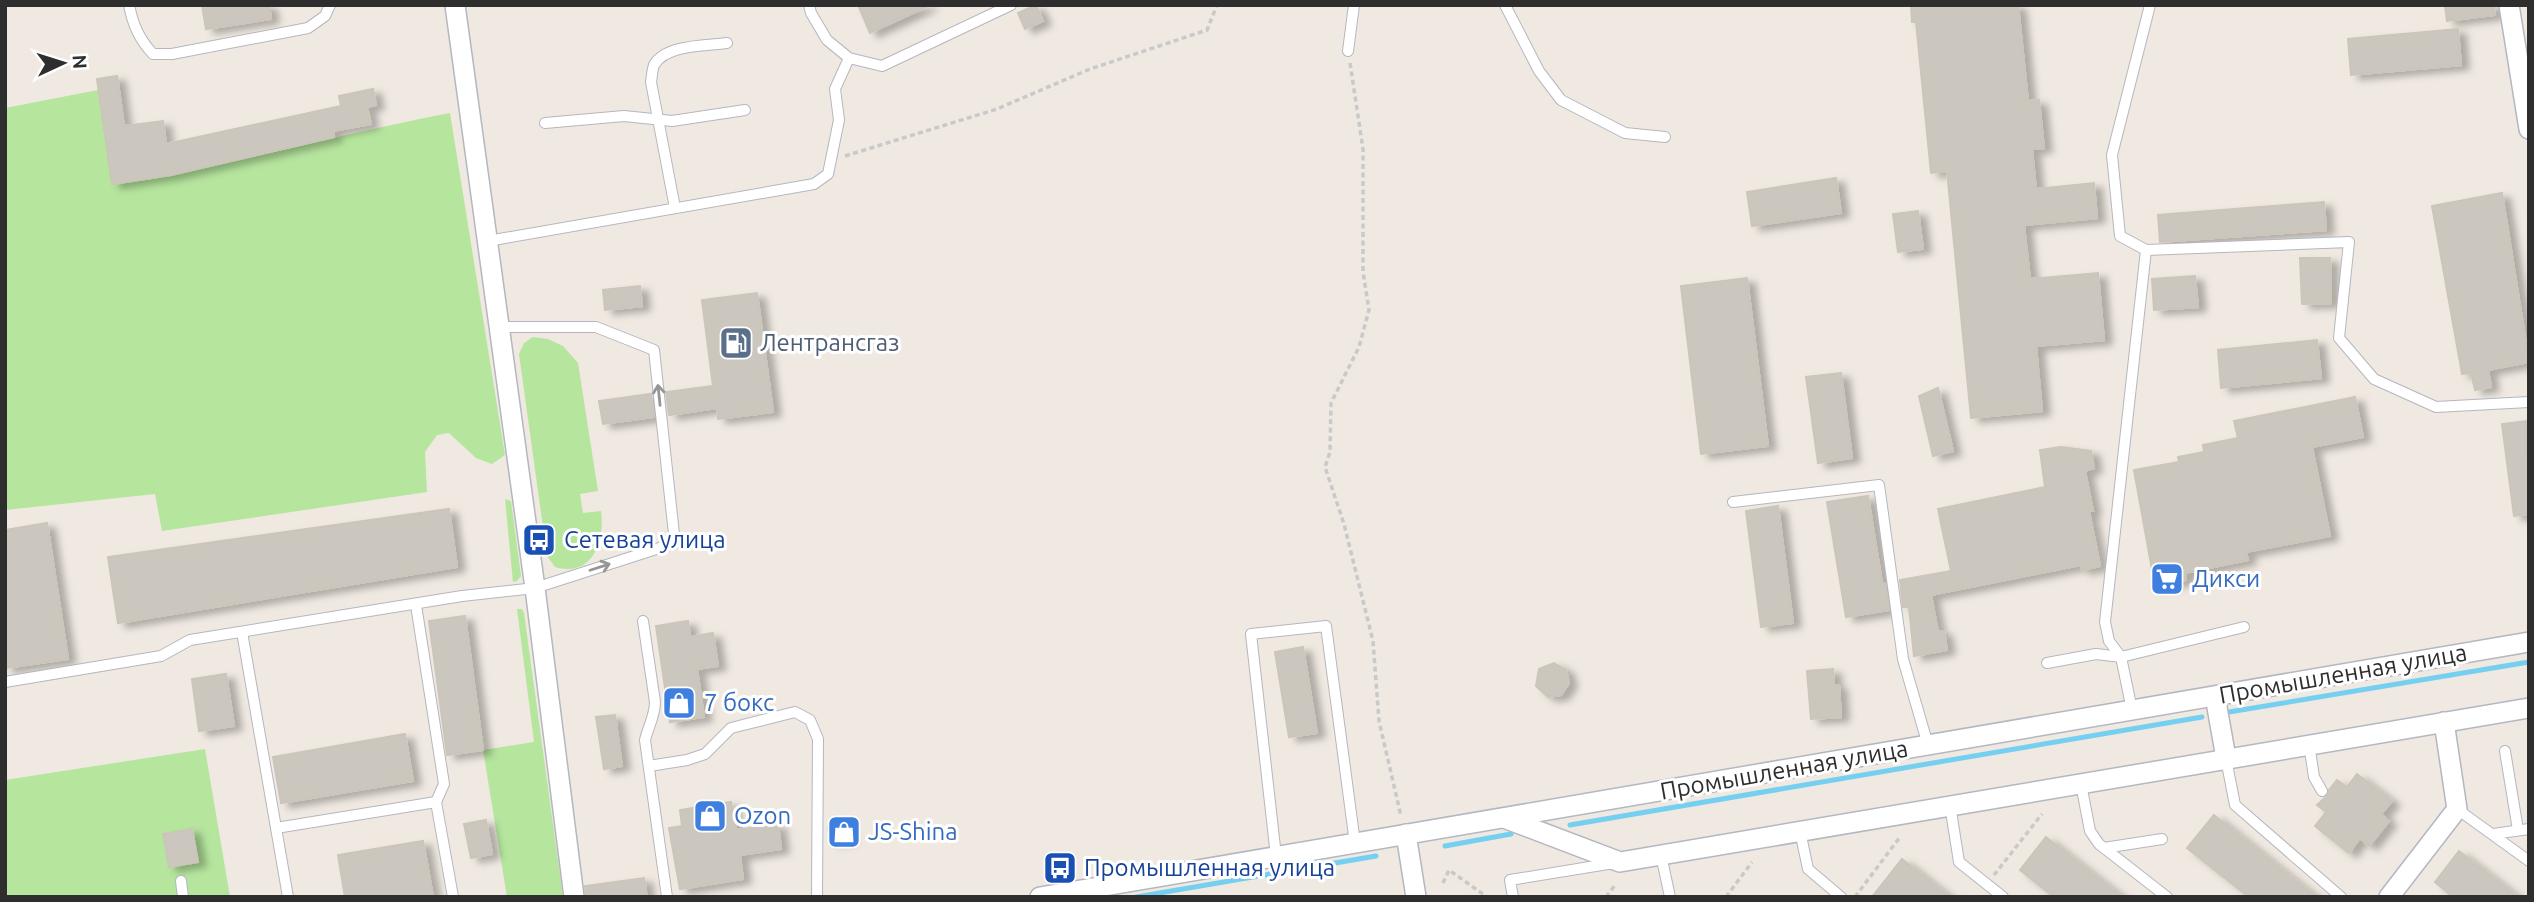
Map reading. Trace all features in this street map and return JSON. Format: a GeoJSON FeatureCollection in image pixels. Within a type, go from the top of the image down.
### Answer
{"type":"FeatureCollection","features":[{"type":"Feature","properties":{"kind":"street"},"geometry":{"type":"LineString","coordinates":[[455,5],[575,897]]}},
{"type":"Feature","properties":{"kind":"street"},"geometry":{"type":"LineString","coordinates":[[2509,5],[2529,129]]}},
{"type":"Feature","properties":{"kind":"street","name":"Промышленная улица"},"geometry":{"type":"LineString","coordinates":[[1040,897],[2529,642]]}},
{"type":"Feature","properties":{"kind":"street"},"geometry":{"type":"LineString","coordinates":[[2215,696],[2226,758]]}},
{"type":"Feature","properties":{"kind":"street"},"geometry":{"type":"LineString","coordinates":[[1503,817],[1620,862],[2529,708]]}},
{"type":"Feature","properties":{"kind":"street"},"geometry":{"type":"LineString","coordinates":[[2389,897],[2457,809],[2444,722]]}},
{"type":"Feature","properties":{"kind":"street"},"geometry":{"type":"LineString","coordinates":[[1406,834],[1416,897]]}},
{"type":"Feature","properties":{"kind":"lane"},"geometry":{"type":"LineString","coordinates":[[129,5],[133,24],[142,42],[153,54],[172,54],[308,28],[325,16],[330,5]]}},
{"type":"Feature","properties":{"kind":"lane"},"geometry":{"type":"LineString","coordinates":[[809,5],[827,40],[849,58],[882,66],[1011,5]]}},
{"type":"Feature","properties":{"kind":"lane"},"geometry":{"type":"LineString","coordinates":[[1348,51],[1354,5]]}},
{"type":"Feature","properties":{"kind":"lane"},"geometry":{"type":"LineString","coordinates":[[1506,5],[1539,71],[1561,100],[1625,133],[1665,137]]}},
{"type":"Feature","properties":{"kind":"lane"},"geometry":{"type":"LineString","coordinates":[[2150,5],[2112,155],[2120,236],[2146,250],[2349,242],[2339,338],[2374,379],[2436,407],[2529,402]]}},
{"type":"Feature","properties":{"kind":"lane"},"geometry":{"type":"LineString","coordinates":[[675,208],[650,82],[654,66],[662,56],[673,51],[727,43]]}},
{"type":"Feature","properties":{"kind":"lane"},"geometry":{"type":"LineString","coordinates":[[488,241],[814,184],[828,174],[839,120],[835,89],[849,58]]}},
{"type":"Feature","properties":{"kind":"lane"},"geometry":{"type":"LineString","coordinates":[[545,123],[624,116],[672,121],[746,110]]}},
{"type":"Feature","properties":{"kind":"lane"},"geometry":{"type":"LineString","coordinates":[[2132,710],[2121,657],[2109,641],[2105,622],[2146,250]]}},
{"type":"Feature","properties":{"kind":"lane"},"geometry":{"type":"LineString","coordinates":[[5,682],[161,656],[190,640],[462,596],[535,588],[675,543],[654,350],[596,327],[500,327]]}},
{"type":"Feature","properties":{"kind":"lane"},"geometry":{"type":"LineString","coordinates":[[1733,502],[1879,485],[1903,659],[1928,745]]}},
{"type":"Feature","properties":{"kind":"lane"},"geometry":{"type":"LineString","coordinates":[[416,605],[444,784],[436,802],[453,897]]}},
{"type":"Feature","properties":{"kind":"lane"},"geometry":{"type":"LineString","coordinates":[[643,621],[655,702],[655,715],[645,740],[667,897]]}},
{"type":"Feature","properties":{"kind":"lane"},"geometry":{"type":"LineString","coordinates":[[1276,856],[1251,634],[1326,626],[1355,843]]}},
{"type":"Feature","properties":{"kind":"lane"},"geometry":{"type":"LineString","coordinates":[[2047,663],[2096,654],[2121,657],[2244,627]]}},
{"type":"Feature","properties":{"kind":"lane"},"geometry":{"type":"LineString","coordinates":[[242,632],[288,897]]}},
{"type":"Feature","properties":{"kind":"lane"},"geometry":{"type":"LineString","coordinates":[[649,765],[687,760],[705,754],[731,728],[795,712],[810,720],[818,739],[817,897]]}},
{"type":"Feature","properties":{"kind":"lane"},"geometry":{"type":"LineString","coordinates":[[2309,744],[2314,777],[2322,791]]}},
{"type":"Feature","properties":{"kind":"lane"},"geometry":{"type":"LineString","coordinates":[[2493,834],[2524,830],[2505,751]]}},
{"type":"Feature","properties":{"kind":"lane"},"geometry":{"type":"LineString","coordinates":[[2226,758],[2235,805],[2341,897]]}},
{"type":"Feature","properties":{"kind":"lane"},"geometry":{"type":"LineString","coordinates":[[2081,783],[2090,831],[2104,848],[2167,897]]}},
{"type":"Feature","properties":{"kind":"lane"},"geometry":{"type":"LineString","coordinates":[[276,828],[436,802]]}},
{"type":"Feature","properties":{"kind":"lane"},"geometry":{"type":"LineString","coordinates":[[1950,805],[1959,862],[2003,897]]}},
{"type":"Feature","properties":{"kind":"lane"},"geometry":{"type":"LineString","coordinates":[[2457,809],[2529,861]]}},
{"type":"Feature","properties":{"kind":"lane"},"geometry":{"type":"LineString","coordinates":[[1800,831],[1808,869],[1841,897]]}},
{"type":"Feature","properties":{"kind":"lane"},"geometry":{"type":"LineString","coordinates":[[2104,848],[2162,839]]}},
{"type":"Feature","properties":{"kind":"lane"},"geometry":{"type":"LineString","coordinates":[[1661,855],[1670,897]]}},
{"type":"Feature","properties":{"kind":"lane"},"geometry":{"type":"LineString","coordinates":[[1513,897],[1510,880],[1620,862]]}},
{"type":"Feature","properties":{"kind":"lane"},"geometry":{"type":"LineString","coordinates":[[181,881],[183,897]]}},
{"type":"Feature","properties":{"kind":"path"},"geometry":{"type":"LineString","coordinates":[[831,162],[860,150],[997,108],[1090,69],[1208,30],[1217,5]]}},
{"type":"Feature","properties":{"kind":"path"},"geometry":{"type":"LineString","coordinates":[[1348,51],[1363,149],[1363,272],[1370,310],[1359,347],[1331,403],[1331,452],[1325,467],[1344,524],[1373,641],[1379,721],[1406,834]]}},
{"type":"Feature","properties":{"kind":"path"},"geometry":{"type":"LineString","coordinates":[[1987,884],[2042,814]]}},
{"type":"Feature","properties":{"kind":"path"},"geometry":{"type":"LineString","coordinates":[[1855,897],[1900,837]]}},
{"type":"Feature","properties":{"kind":"path"},"geometry":{"type":"LineString","coordinates":[[1726,897],[1752,862]]}},
{"type":"Feature","properties":{"kind":"path"},"geometry":{"type":"LineString","coordinates":[[1443,883],[1449,870],[1487,897]]}},
{"type":"Feature","properties":{"kind":"path"},"geometry":{"type":"LineString","coordinates":[[1606,897],[1615,885]]}},
{"type":"Feature","properties":{"kind":"green space"},"geometry":{"type":"Polygon","coordinates":[[[98,90],[112,184],[197,169],[450,113],[505,455],[492,464],[476,458],[449,433],[437,435],[425,452],[427,492],[162,531],[155,494],[5,510],[5,108],[98,90]]]}},
{"type":"Feature","properties":{"kind":"green space"},"geometry":{"type":"Polygon","coordinates":[[[533,337],[548,339],[563,346],[578,363],[598,491],[580,494],[583,513],[601,511],[598,545],[587,562],[568,569],[555,567],[547,556],[519,354],[524,343],[533,337]]]}},
{"type":"Feature","properties":{"kind":"green space"},"geometry":{"type":"Polygon","coordinates":[[[505,499],[511,501],[521,576],[513,582],[505,499]]]}},
{"type":"Feature","properties":{"kind":"green space"},"geometry":{"type":"Polygon","coordinates":[[[517,609],[522,609],[524,613],[563,897],[507,897],[483,750],[534,742],[517,609]]]}},
{"type":"Feature","properties":{"kind":"green space"},"geometry":{"type":"Polygon","coordinates":[[[205,749],[230,897],[5,897],[5,780],[205,749]]]}},
{"type":"Feature","properties":{"kind":"building"},"geometry":{"type":"Polygon","coordinates":[[[202,5],[269,5],[271,19],[206,29],[202,5]]]}},
{"type":"Feature","properties":{"kind":"building"},"geometry":{"type":"Polygon","coordinates":[[[858,5],[930,5],[870,33],[858,5]]]}},
{"type":"Feature","properties":{"kind":"building"},"geometry":{"type":"Polygon","coordinates":[[[1036,5],[1043,21],[1025,29],[1018,13],[1036,5]]]}},
{"type":"Feature","properties":{"kind":"building"},"geometry":{"type":"Polygon","coordinates":[[[1911,5],[2018,5],[2028,101],[2039,100],[2044,148],[2032,149],[2036,189],[2094,183],[2097,218],[2024,225],[2030,279],[2098,273],[2104,340],[2036,346],[2042,411],[1971,418],[1947,171],[1931,173],[1916,22],[1912,22],[1911,5]]]}},
{"type":"Feature","properties":{"kind":"building"},"geometry":{"type":"Polygon","coordinates":[[[2445,5],[2494,5],[2495,15],[2447,21],[2445,5]]]}},
{"type":"Feature","properties":{"kind":"building"},"geometry":{"type":"Polygon","coordinates":[[[2458,29],[2461,65],[2351,75],[2348,39],[2458,29]]]}},
{"type":"Feature","properties":{"kind":"building"},"geometry":{"type":"Polygon","coordinates":[[[117,76],[124,126],[163,121],[166,144],[341,106],[339,96],[373,89],[376,105],[367,107],[371,124],[333,131],[334,137],[171,175],[112,184],[97,79],[117,76]]]}},
{"type":"Feature","properties":{"kind":"building"},"geometry":{"type":"Polygon","coordinates":[[[1836,178],[1841,213],[1752,226],[1747,192],[1836,178]]]}},
{"type":"Feature","properties":{"kind":"building"},"geometry":{"type":"Polygon","coordinates":[[[2502,193],[2529,362],[2488,370],[2491,387],[2475,390],[2471,373],[2462,374],[2432,206],[2502,193]]]}},
{"type":"Feature","properties":{"kind":"building"},"geometry":{"type":"Polygon","coordinates":[[[2324,202],[2326,230],[2160,242],[2158,215],[2324,202]]]}},
{"type":"Feature","properties":{"kind":"building"},"geometry":{"type":"Polygon","coordinates":[[[1918,211],[1923,249],[1898,252],[1893,214],[1918,211]]]}},
{"type":"Feature","properties":{"kind":"building"},"geometry":{"type":"Polygon","coordinates":[[[2300,258],[2330,258],[2331,303],[2302,304],[2300,258]]]}},
{"type":"Feature","properties":{"kind":"building"},"geometry":{"type":"Polygon","coordinates":[[[2195,276],[2198,307],[2154,310],[2152,279],[2195,276]]]}},
{"type":"Feature","properties":{"kind":"building"},"geometry":{"type":"Polygon","coordinates":[[[1747,278],[1768,446],[1701,454],[1681,286],[1747,278]]]}},
{"type":"Feature","properties":{"kind":"building"},"geometry":{"type":"Polygon","coordinates":[[[640,286],[642,306],[605,310],[603,290],[640,286]]]}},
{"type":"Feature","properties":{"kind":"building","name":"Лентрансгаз"},"geometry":{"type":"Polygon","coordinates":[[[757,293],[773,412],[718,419],[717,408],[669,415],[666,392],[713,386],[702,300],[757,293]]]}},
{"type":"Feature","properties":{"kind":"building"},"geometry":{"type":"Polygon","coordinates":[[[2317,340],[2321,378],[2221,388],[2218,350],[2317,340]]]}},
{"type":"Feature","properties":{"kind":"building"},"geometry":{"type":"Polygon","coordinates":[[[1841,373],[1852,458],[1818,463],[1806,377],[1841,373]]]}},
{"type":"Feature","properties":{"kind":"building"},"geometry":{"type":"Polygon","coordinates":[[[1938,388],[1953,451],[1933,456],[1919,396],[1938,388]]]}},
{"type":"Feature","properties":{"kind":"building"},"geometry":{"type":"Polygon","coordinates":[[[651,394],[654,417],[603,424],[599,401],[651,394]]]}},
{"type":"Feature","properties":{"kind":"building"},"geometry":{"type":"Polygon","coordinates":[[[2355,397],[2363,437],[2312,447],[2330,536],[2246,552],[2248,560],[2185,573],[2186,580],[2155,586],[2134,470],[2179,462],[2178,457],[2204,452],[2203,445],[2238,438],[2234,421],[2355,397]]]}},
{"type":"Feature","properties":{"kind":"building"},"geometry":{"type":"Polygon","coordinates":[[[2527,421],[2529,514],[2514,516],[2502,424],[2527,421]]]}},
{"type":"Feature","properties":{"kind":"building"},"geometry":{"type":"Polygon","coordinates":[[[2061,447],[2091,451],[2094,468],[2085,471],[2093,511],[2089,511],[2100,566],[2082,570],[2081,565],[1931,595],[1938,632],[1944,631],[1947,650],[1914,656],[1909,607],[1903,607],[1900,580],[1951,571],[1938,509],[2045,487],[2040,450],[2061,447]]]}},
{"type":"Feature","properties":{"kind":"building"},"geometry":{"type":"Polygon","coordinates":[[[1868,496],[1889,610],[1846,617],[1827,502],[1868,496]]]}},
{"type":"Feature","properties":{"kind":"building"},"geometry":{"type":"Polygon","coordinates":[[[1778,506],[1793,623],[1761,627],[1746,511],[1778,506]]]}},
{"type":"Feature","properties":{"kind":"building"},"geometry":{"type":"Polygon","coordinates":[[[449,509],[457,567],[118,623],[108,557],[449,509]]]}},
{"type":"Feature","properties":{"kind":"building"},"geometry":{"type":"Polygon","coordinates":[[[47,523],[68,659],[5,668],[5,530],[47,523]]]}},
{"type":"Feature","properties":{"kind":"building"},"geometry":{"type":"Polygon","coordinates":[[[465,616],[483,750],[447,755],[429,621],[465,616]]]}},
{"type":"Feature","properties":{"kind":"building"},"geometry":{"type":"Polygon","coordinates":[[[688,621],[690,637],[713,633],[718,666],[697,669],[704,717],[670,722],[656,626],[688,621]]]}},
{"type":"Feature","properties":{"kind":"building"},"geometry":{"type":"Polygon","coordinates":[[[1303,647],[1317,733],[1289,737],[1275,652],[1303,647]]]}},
{"type":"Feature","properties":{"kind":"building"},"geometry":{"type":"Polygon","coordinates":[[[1554,663],[1566,670],[1569,683],[1561,695],[1548,697],[1536,686],[1539,669],[1554,663]]]}},
{"type":"Feature","properties":{"kind":"building"},"geometry":{"type":"Polygon","coordinates":[[[1833,669],[1834,685],[1839,685],[1841,717],[1811,719],[1807,671],[1833,669]]]}},
{"type":"Feature","properties":{"kind":"building"},"geometry":{"type":"Polygon","coordinates":[[[226,674],[234,726],[199,731],[192,679],[226,674]]]}},
{"type":"Feature","properties":{"kind":"building"},"geometry":{"type":"Polygon","coordinates":[[[615,715],[622,766],[604,769],[596,717],[615,715]]]}},
{"type":"Feature","properties":{"kind":"building"},"geometry":{"type":"Polygon","coordinates":[[[405,734],[413,781],[281,803],[273,757],[405,734]]]}},
{"type":"Feature","properties":{"kind":"building"},"geometry":{"type":"Polygon","coordinates":[[[2357,774],[2392,801],[2381,814],[2389,821],[2369,846],[2360,838],[2349,853],[2315,826],[2326,812],[2317,805],[2328,795],[2337,780],[2347,787],[2357,774]]]}},
{"type":"Feature","properties":{"kind":"building"},"geometry":{"type":"Polygon","coordinates":[[[731,802],[736,830],[778,824],[781,849],[740,855],[743,879],[680,889],[669,828],[682,826],[680,810],[731,802]]]}},
{"type":"Feature","properties":{"kind":"building"},"geometry":{"type":"Polygon","coordinates":[[[2214,815],[2316,897],[2249,897],[2187,848],[2214,815]]]}},
{"type":"Feature","properties":{"kind":"building"},"geometry":{"type":"Polygon","coordinates":[[[486,820],[492,854],[471,858],[464,824],[486,820]]]}},
{"type":"Feature","properties":{"kind":"building"},"geometry":{"type":"Polygon","coordinates":[[[845,825],[847,839],[830,841],[828,828],[845,825]]]}},
{"type":"Feature","properties":{"kind":"building"},"geometry":{"type":"Polygon","coordinates":[[[192,829],[198,862],[169,867],[163,834],[192,829]]]}},
{"type":"Feature","properties":{"kind":"building"},"geometry":{"type":"Polygon","coordinates":[[[2046,837],[2122,897],[2054,897],[2020,870],[2046,837]]]}},
{"type":"Feature","properties":{"kind":"building"},"geometry":{"type":"Polygon","coordinates":[[[423,841],[433,897],[345,897],[338,855],[423,841]]]}},
{"type":"Feature","properties":{"kind":"building"},"geometry":{"type":"Polygon","coordinates":[[[2459,851],[2518,897],[2453,897],[2435,882],[2459,851]]]}},
{"type":"Feature","properties":{"kind":"building"},"geometry":{"type":"Polygon","coordinates":[[[1902,859],[1950,897],[1872,897],[1902,859]]]}},
{"type":"Feature","properties":{"kind":"building"},"geometry":{"type":"Polygon","coordinates":[[[644,878],[647,897],[586,897],[585,886],[644,878]]]}},
{"type":"Feature","properties":{"kind":"waterway"},"geometry":{"type":"LineString","coordinates":[[2229,712],[2529,662]]}},
{"type":"Feature","properties":{"kind":"waterway"},"geometry":{"type":"LineString","coordinates":[[1570,825],[2202,717]]}},
{"type":"Feature","properties":{"kind":"waterway"},"geometry":{"type":"LineString","coordinates":[[1445,846],[1511,834]]}},
{"type":"Feature","properties":{"kind":"waterway"},"geometry":{"type":"LineString","coordinates":[[1136,897],[1376,856]]}},
{"type":"Feature","properties":{"kind":"place","name":"Лентрансгаз"},"geometry":{"type":"Point","coordinates":[736,343]}},
{"type":"Feature","properties":{"kind":"place","name":"Сетевая улица"},"geometry":{"type":"Point","coordinates":[539,540]}},
{"type":"Feature","properties":{"kind":"place","name":"Дикси"},"geometry":{"type":"Point","coordinates":[2167,579]}},
{"type":"Feature","properties":{"kind":"place","name":"7 бокс"},"geometry":{"type":"Point","coordinates":[679,703]}},
{"type":"Feature","properties":{"kind":"place","name":"Ozon"},"geometry":{"type":"Point","coordinates":[710,816]}},
{"type":"Feature","properties":{"kind":"place","name":"JS-Shina"},"geometry":{"type":"Point","coordinates":[844,832]}},
{"type":"Feature","properties":{"kind":"place","name":"Промышленная улица"},"geometry":{"type":"Point","coordinates":[1060,868]}}]}
